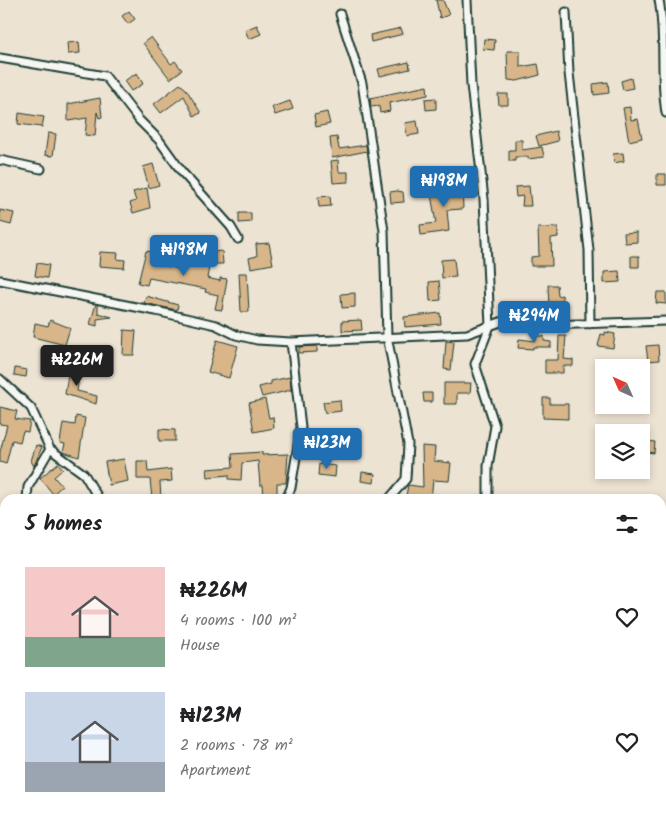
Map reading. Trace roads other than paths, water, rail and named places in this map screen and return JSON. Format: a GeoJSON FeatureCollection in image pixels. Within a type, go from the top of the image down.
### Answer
{"type":"FeatureCollection","features":[{"type":"Feature","properties":{"kind":"street"},"geometry":{"type":"LineString","coordinates":[[467,0],[470,85],[484,199],[490,326],[475,364],[494,426],[488,466],[489,494]]}},
{"type":"Feature","properties":{"kind":"street"},"geometry":{"type":"LineString","coordinates":[[659,0],[664,22],[664,98],[666,113]]}},
{"type":"Feature","properties":{"kind":"street"},"geometry":{"type":"LineString","coordinates":[[566,12],[569,73],[589,250],[590,324]]}},
{"type":"Feature","properties":{"kind":"street"},"geometry":{"type":"LineString","coordinates":[[340,14],[362,83],[384,231],[387,336],[408,444],[406,479],[393,494]]}},
{"type":"Feature","properties":{"kind":"street"},"geometry":{"type":"LineString","coordinates":[[0,58],[105,76],[139,120],[159,140],[182,172],[231,227],[238,239]]}},
{"type":"Feature","properties":{"kind":"street"},"geometry":{"type":"LineString","coordinates":[[0,160],[40,169]]}},
{"type":"Feature","properties":{"kind":"street"},"geometry":{"type":"LineString","coordinates":[[0,280],[156,310],[216,325],[247,339],[291,342],[387,336],[467,334],[506,320],[548,325],[666,322]]}},
{"type":"Feature","properties":{"kind":"street"},"geometry":{"type":"LineString","coordinates":[[288,494],[291,488],[301,427],[291,342]]}},
{"type":"Feature","properties":{"kind":"street"},"geometry":{"type":"LineString","coordinates":[[0,379],[30,408],[50,450],[84,474],[96,494]]}},
{"type":"Feature","properties":{"kind":"street"},"geometry":{"type":"LineString","coordinates":[[27,494],[28,487],[50,450]]}}]}
